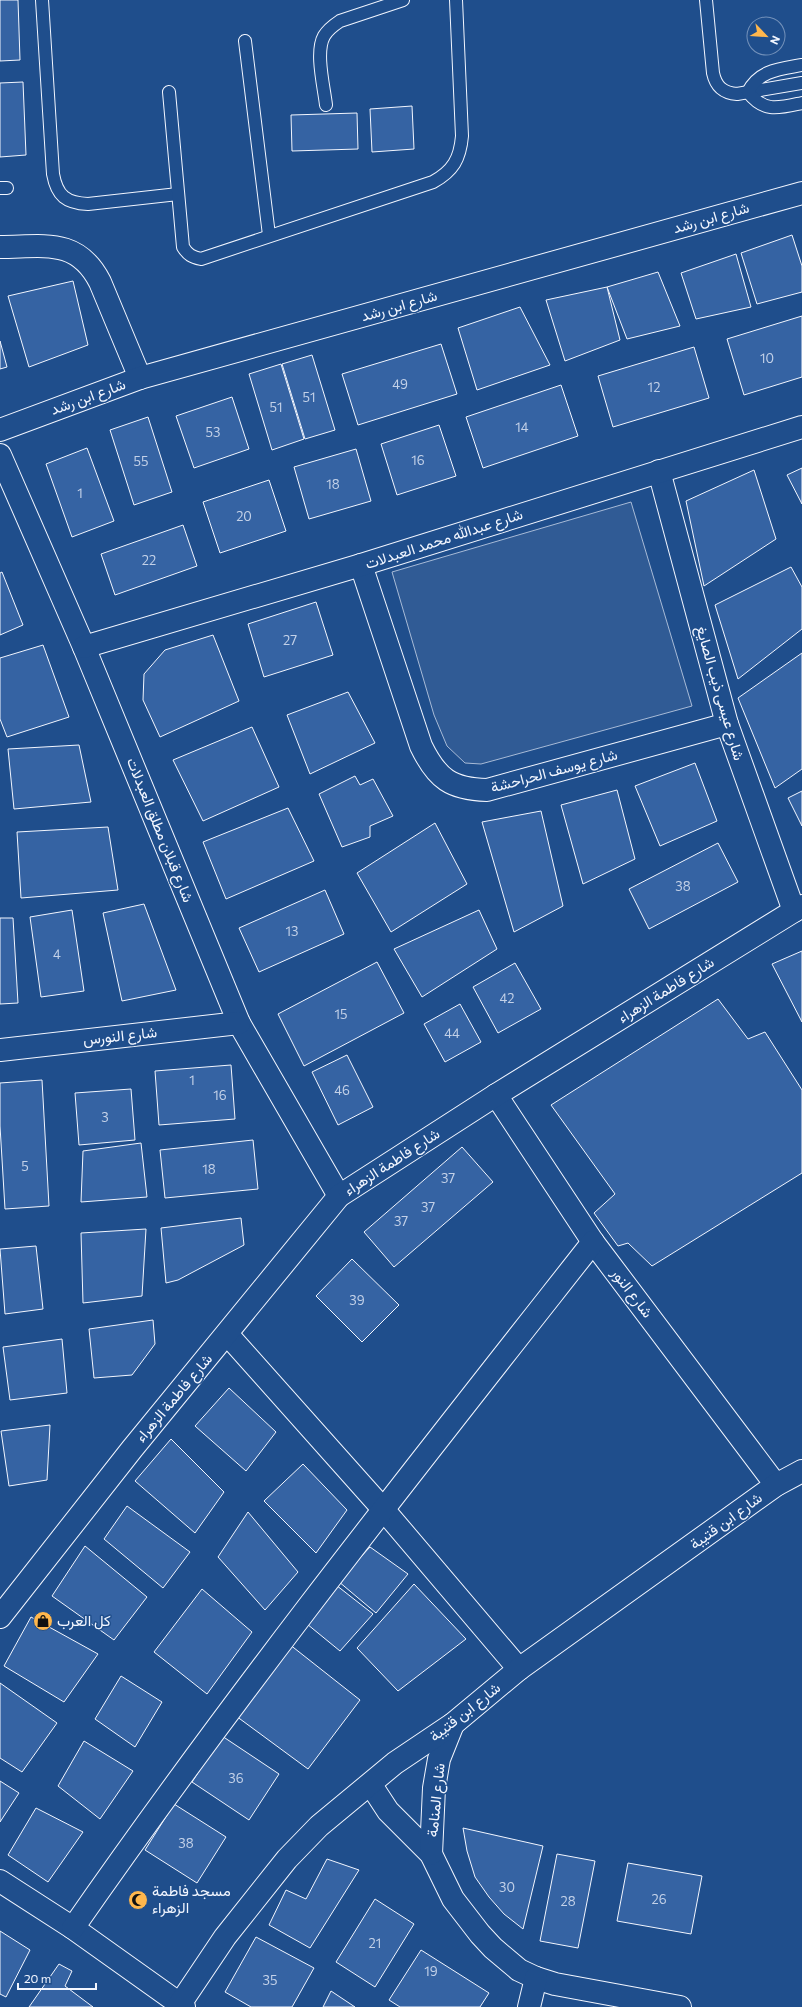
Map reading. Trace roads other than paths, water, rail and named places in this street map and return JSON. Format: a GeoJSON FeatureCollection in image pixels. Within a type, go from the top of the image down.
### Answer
{"type":"FeatureCollection","features":[{"type":"Feature","properties":{"kind":"street","name":"شارع ابن رشد"},"geometry":{"type":"LineString","coordinates":[[0,430],[140,378],[802,193]]}},
{"type":"Feature","properties":{"kind":"street"},"geometry":{"type":"LineString","coordinates":[[0,248],[54,247],[70,250],[83,258],[93,269],[100,282],[140,378]]}},
{"type":"Feature","properties":{"kind":"street","name":"شارع عبدالله محمد العبدلات"},"geometry":{"type":"LineString","coordinates":[[84,646],[361,565],[802,427]]}},
{"type":"Feature","properties":{"kind":"street","name":"شارع قبلان مطلق العبدلات"},"geometry":{"type":"LineString","coordinates":[[0,455],[84,646],[239,1023],[339,1196]]}},
{"type":"Feature","properties":{"kind":"street","name":"شارع عيسى ذيب الصايغ"},"geometry":{"type":"LineString","coordinates":[[659,471],[727,724],[798,909]]}},
{"type":"Feature","properties":{"kind":"street","name":"شارع يوسف الحراحشة"},"geometry":{"type":"LineString","coordinates":[[361,565],[421,746],[430,765],[452,784],[469,790],[487,790],[727,724]]}},
{"type":"Feature","properties":{"kind":"street","name":"شارع فاطمة الزهراء"},"geometry":{"type":"LineString","coordinates":[[0,1617],[132,1449],[228,1334],[339,1196],[496,1095],[798,909]]}},
{"type":"Feature","properties":{"kind":"street","name":"شارع النورس"},"geometry":{"type":"LineString","coordinates":[[0,1050],[239,1023]]}},
{"type":"Feature","properties":{"kind":"street","name":"شارع النور"},"geometry":{"type":"LineString","coordinates":[[496,1095],[594,1242],[776,1485]]}},
{"type":"Feature","properties":{"kind":"street"},"geometry":{"type":"LineString","coordinates":[[73,1928],[132,1843],[383,1509],[594,1242]]}},
{"type":"Feature","properties":{"kind":"street"},"geometry":{"type":"LineString","coordinates":[[228,1334],[383,1509],[519,1669]]}},
{"type":"Feature","properties":{"kind":"street","name":"شارع ابن قتيبة"},"geometry":{"type":"LineString","coordinates":[[180,2006],[225,1937],[287,1859],[320,1826],[371,1785],[395,1763],[453,1724],[519,1669],[776,1485],[802,1471]]}},
{"type":"Feature","properties":{"kind":"street","name":"شارع المنامة"},"geometry":{"type":"LineString","coordinates":[[431,1854],[434,1788],[439,1759],[453,1724]]}},
{"type":"Feature","properties":{"kind":"street","name":"شارع المنامة"},"geometry":{"type":"LineString","coordinates":[[371,1785],[388,1811],[431,1854],[453,1899],[480,1934],[514,1966],[536,1978],[555,1984],[680,2007]]}},
{"type":"Feature","properties":{"kind":"street"},"geometry":{"type":"LineString","coordinates":[[0,1881],[73,1928],[180,2006]]}},
{"type":"Feature","properties":{"kind":"street"},"geometry":{"type":"LineString","coordinates":[[529,2007],[536,1978]]}},
{"type":"Feature","properties":{"kind":"lane"},"geometry":{"type":"LineString","coordinates":[[42,0],[55,187],[63,198],[75,203],[88,204],[178,194]]}},
{"type":"Feature","properties":{"kind":"lane"},"geometry":{"type":"LineString","coordinates":[[326,105],[321,57],[321,46],[324,36],[331,27],[340,21],[403,0]]}},
{"type":"Feature","properties":{"kind":"lane"},"geometry":{"type":"LineString","coordinates":[[169,92],[183,247],[193,258],[201,259],[269,235],[433,182],[445,175],[455,164],[461,151],[462,136],[456,0]]}},
{"type":"Feature","properties":{"kind":"lane"},"geometry":{"type":"LineString","coordinates":[[706,0],[715,82],[720,89],[728,93],[748,92],[802,83]]}},
{"type":"Feature","properties":{"kind":"lane"},"geometry":{"type":"LineString","coordinates":[[245,41],[269,235]]}},
{"type":"Feature","properties":{"kind":"lane"},"geometry":{"type":"LineString","coordinates":[[748,92],[753,82],[768,72],[802,65]]}},
{"type":"Feature","properties":{"kind":"lane"},"geometry":{"type":"LineString","coordinates":[[748,92],[754,100],[763,106],[774,108],[802,103]]}},
{"type":"Feature","properties":{"kind":"place","name":"كل العرب"},"geometry":{"type":"Point","coordinates":[43,1621]}},
{"type":"Feature","properties":{"kind":"place","name":"مسجد فاطمة الزهراء"},"geometry":{"type":"Point","coordinates":[138,1900]}}]}
